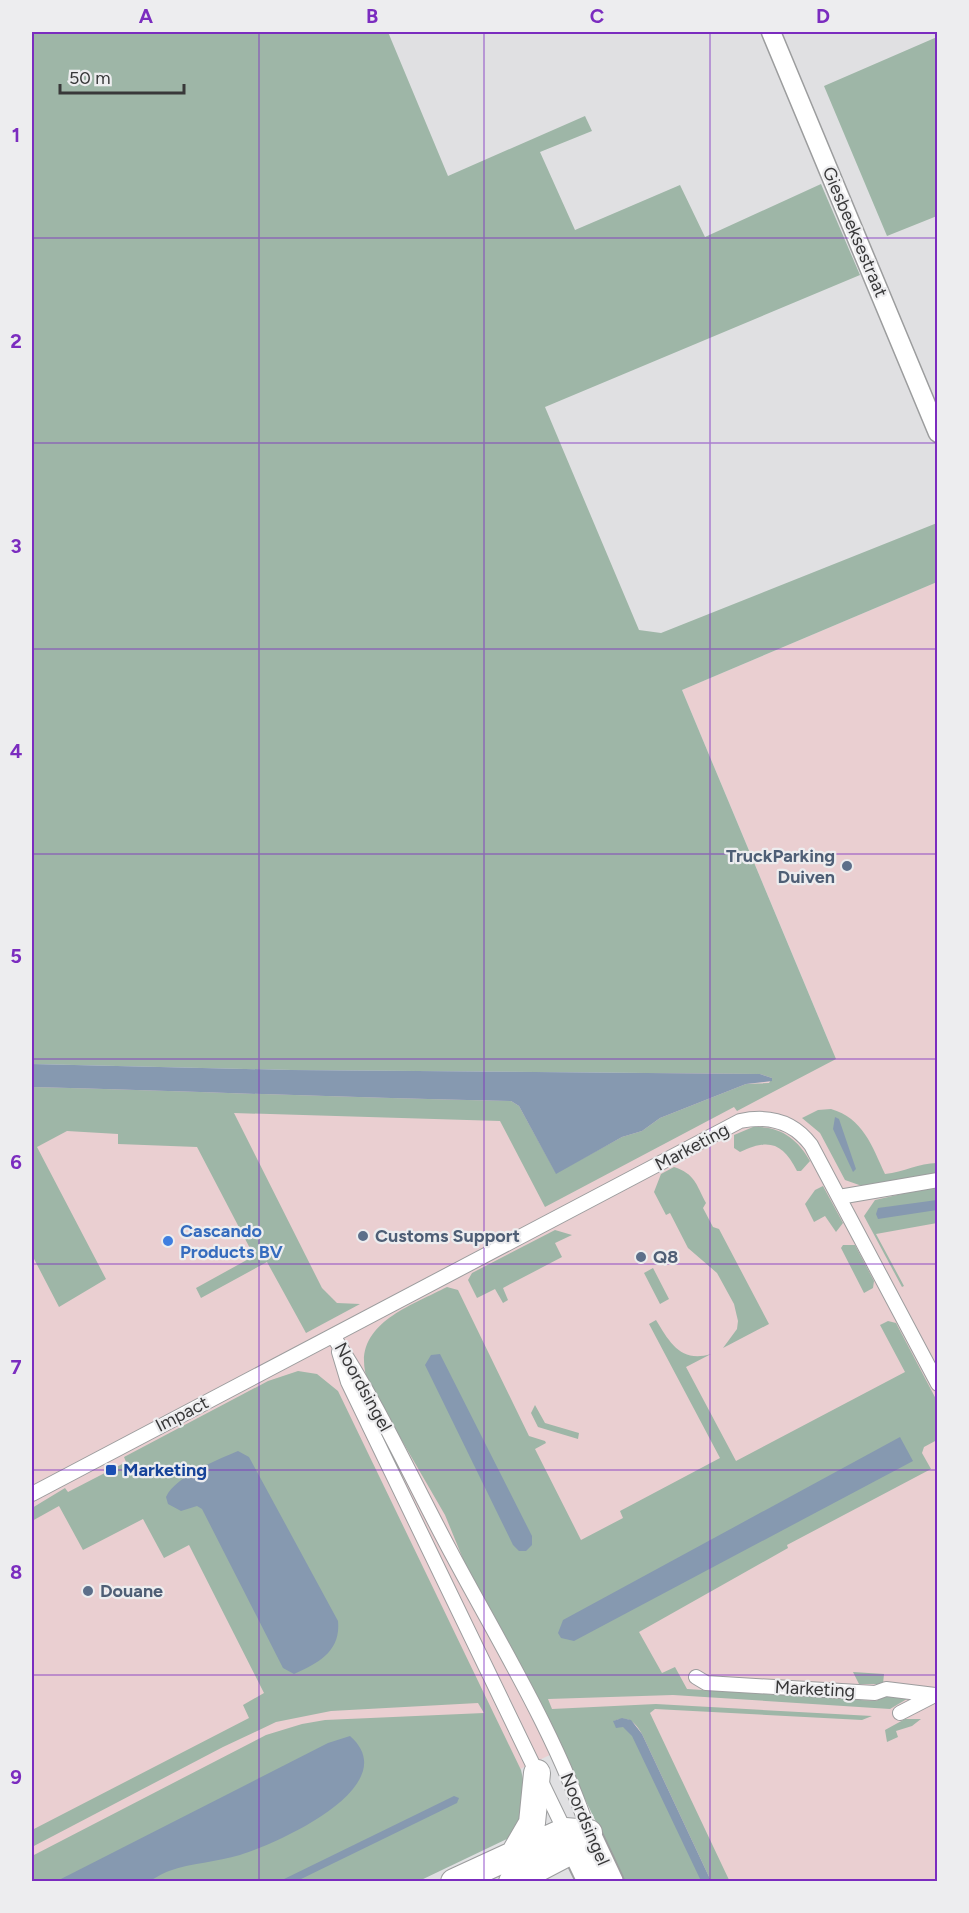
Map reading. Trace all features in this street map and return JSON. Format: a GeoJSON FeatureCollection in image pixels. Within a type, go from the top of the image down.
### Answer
{"type":"FeatureCollection","features":[{"type":"Feature","properties":{"kind":"highway"},"geometry":{"type":"LineString","coordinates":[[514,1854],[532,1823],[537,1773]]}},
{"type":"Feature","properties":{"kind":"highway"},"geometry":{"type":"LineString","coordinates":[[454,1881],[570,1831]]}},
{"type":"Feature","properties":{"kind":"highway"},"geometry":{"type":"LineString","coordinates":[[512,1881],[570,1831]]}},
{"type":"Feature","properties":{"kind":"main road","name":"Noordsingel"},"geometry":{"type":"LineString","coordinates":[[570,1831],[589,1881]]}},
{"type":"Feature","properties":{"kind":"main road","name":"Noordsingel"},"geometry":{"type":"LineString","coordinates":[[570,1831],[612,1881]]}},
{"type":"Feature","properties":{"kind":"street","name":"Giesbeeksestraat"},"geometry":{"type":"LineString","coordinates":[[771,32],[938,433]]}},
{"type":"Feature","properties":{"kind":"street","name":"Marketing"},"geometry":{"type":"LineString","coordinates":[[333,1336],[740,1121],[765,1118],[788,1124],[811,1145],[938,1384]]}},
{"type":"Feature","properties":{"kind":"street"},"geometry":{"type":"LineString","coordinates":[[839,1197],[938,1180]]}},
{"type":"Feature","properties":{"kind":"street","name":"Impact"},"geometry":{"type":"LineString","coordinates":[[32,1494],[333,1336]]}},
{"type":"Feature","properties":{"kind":"street","name":"Noordsingel"},"geometry":{"type":"LineString","coordinates":[[333,1336],[348,1382],[537,1773],[570,1831]]}},
{"type":"Feature","properties":{"kind":"street","name":"Noordsingel"},"geometry":{"type":"LineString","coordinates":[[333,1336],[360,1376],[412,1480],[521,1683],[578,1800],[570,1831]]}},
{"type":"Feature","properties":{"kind":"street","name":"Marketing"},"geometry":{"type":"LineString","coordinates":[[696,1677],[706,1683],[875,1693],[886,1689],[936,1694]]}},
{"type":"Feature","properties":{"kind":"street","name":"Marketing"},"geometry":{"type":"LineString","coordinates":[[900,1713],[936,1694]]}},
{"type":"Feature","properties":{"kind":"shaded area"},"geometry":{"type":"Polygon","coordinates":[[[937,582],[937,1881],[707,1881],[622,1721],[459,1798],[32,1882],[32,1078],[555,1086],[829,1042],[682,690],[937,582]]]}},
{"type":"Feature","properties":{"kind":"green space"},"geometry":{"type":"Polygon","coordinates":[[[32,32],[388,32],[448,176],[585,116],[592,131],[540,152],[575,230],[680,185],[705,237],[821,184],[860,275],[545,407],[639,630],[661,633],[937,523],[937,582],[682,690],[836,1059],[737,1111],[734,1107],[545,1207],[500,1121],[234,1113],[322,1288],[337,1303],[360,1304],[306,1333],[267,1262],[201,1298],[196,1288],[254,1256],[197,1147],[118,1144],[118,1134],[67,1131],[37,1147],[106,1279],[59,1307],[32,1255],[32,1087],[511,1101],[519,1106],[556,1173],[622,1137],[642,1131],[660,1118],[746,1084],[769,1083],[772,1078],[760,1074],[292,1070],[32,1064],[32,32]]]}},
{"type":"Feature","properties":{"kind":"green space"},"geometry":{"type":"Polygon","coordinates":[[[937,37],[937,216],[887,236],[824,86],[937,37]]]}},
{"type":"Feature","properties":{"kind":"green space"},"geometry":{"type":"Polygon","coordinates":[[[831,1109],[842,1113],[859,1126],[871,1144],[885,1174],[937,1163],[937,1176],[862,1186],[845,1180],[820,1133],[802,1118],[818,1110],[831,1109]]]}},
{"type":"Feature","properties":{"kind":"green space"},"geometry":{"type":"Polygon","coordinates":[[[753,1127],[763,1127],[787,1135],[810,1161],[801,1171],[797,1171],[786,1154],[774,1146],[759,1145],[740,1152],[734,1148],[734,1135],[753,1127]]]}},
{"type":"Feature","properties":{"kind":"green space"},"geometry":{"type":"Polygon","coordinates":[[[674,1167],[691,1176],[697,1185],[706,1203],[703,1208],[713,1227],[719,1229],[769,1324],[723,1348],[737,1329],[738,1321],[734,1304],[717,1273],[688,1248],[670,1213],[666,1215],[654,1192],[661,1174],[674,1167]]]}},
{"type":"Feature","properties":{"kind":"green space"},"geometry":{"type":"Polygon","coordinates":[[[823,1186],[843,1223],[836,1232],[825,1216],[814,1222],[805,1204],[815,1190],[823,1186]]]}},
{"type":"Feature","properties":{"kind":"green space"},"geometry":{"type":"Polygon","coordinates":[[[937,1186],[937,1223],[876,1234],[904,1286],[902,1287],[864,1216],[875,1200],[937,1186]]]}},
{"type":"Feature","properties":{"kind":"green space"},"geometry":{"type":"Polygon","coordinates":[[[555,1230],[572,1235],[555,1243],[562,1257],[503,1288],[508,1300],[503,1303],[495,1289],[477,1298],[468,1280],[472,1273],[555,1230]]]}},
{"type":"Feature","properties":{"kind":"green space"},"geometry":{"type":"Polygon","coordinates":[[[843,1245],[855,1245],[874,1281],[873,1288],[864,1293],[841,1248],[843,1245]]]}},
{"type":"Feature","properties":{"kind":"green space"},"geometry":{"type":"Polygon","coordinates":[[[653,1268],[669,1299],[660,1304],[644,1273],[653,1268]]]}},
{"type":"Feature","properties":{"kind":"green space"},"geometry":{"type":"Polygon","coordinates":[[[447,1287],[458,1290],[529,1436],[545,1441],[546,1443],[535,1449],[581,1540],[623,1518],[620,1511],[720,1458],[649,1324],[656,1320],[666,1336],[684,1353],[692,1356],[711,1354],[686,1367],[736,1461],[905,1372],[880,1325],[888,1321],[896,1323],[937,1401],[937,1440],[924,1447],[922,1453],[931,1469],[787,1545],[788,1548],[639,1632],[662,1673],[675,1667],[687,1689],[876,1701],[887,1695],[912,1696],[890,1709],[673,1695],[548,1699],[552,1709],[656,1704],[872,1716],[862,1720],[655,1709],[650,1713],[730,1882],[711,1881],[642,1734],[634,1723],[627,1719],[619,1719],[614,1721],[635,1727],[707,1881],[625,1881],[533,1693],[470,1576],[445,1515],[368,1382],[364,1363],[366,1346],[374,1333],[385,1321],[400,1311],[447,1287]]]}},
{"type":"Feature","properties":{"kind":"green space"},"geometry":{"type":"Polygon","coordinates":[[[298,1371],[317,1374],[338,1391],[521,1770],[528,1802],[515,1835],[419,1881],[32,1881],[32,1856],[266,1735],[325,1720],[484,1713],[478,1703],[331,1711],[276,1722],[223,1747],[32,1847],[32,1830],[249,1718],[243,1705],[264,1693],[189,1545],[164,1558],[143,1519],[83,1550],[59,1506],[32,1521],[32,1508],[65,1488],[68,1492],[126,1462],[124,1457],[268,1381],[298,1371]]]}},
{"type":"Feature","properties":{"kind":"green space"},"geometry":{"type":"Polygon","coordinates":[[[535,1405],[545,1423],[579,1433],[578,1439],[538,1427],[531,1413],[535,1405]]]}},
{"type":"Feature","properties":{"kind":"green space"},"geometry":{"type":"Polygon","coordinates":[[[853,1672],[884,1674],[883,1684],[859,1684],[853,1672]]]}},
{"type":"Feature","properties":{"kind":"green space"},"geometry":{"type":"Polygon","coordinates":[[[905,1719],[921,1719],[912,1726],[896,1731],[898,1737],[887,1742],[885,1730],[905,1719]]]}},
{"type":"Feature","properties":{"kind":"water"},"geometry":{"type":"Polygon","coordinates":[[[32,1064],[292,1070],[760,1074],[772,1078],[772,1081],[746,1084],[660,1118],[642,1131],[622,1137],[556,1174],[519,1106],[511,1101],[32,1087],[32,1064]]]}},
{"type":"Feature","properties":{"kind":"water"},"geometry":{"type":"Polygon","coordinates":[[[835,1117],[839,1119],[856,1169],[853,1172],[833,1129],[835,1117]]]}},
{"type":"Feature","properties":{"kind":"water"},"geometry":{"type":"Polygon","coordinates":[[[937,1200],[937,1210],[878,1219],[876,1214],[878,1208],[937,1200]]]}},
{"type":"Feature","properties":{"kind":"water"},"geometry":{"type":"Polygon","coordinates":[[[440,1354],[532,1536],[532,1545],[526,1551],[519,1551],[513,1545],[425,1365],[431,1355],[440,1354]]]}},
{"type":"Feature","properties":{"kind":"water"},"geometry":{"type":"Polygon","coordinates":[[[900,1437],[913,1461],[574,1641],[561,1638],[558,1633],[563,1620],[900,1437]]]}},
{"type":"Feature","properties":{"kind":"water"},"geometry":{"type":"Polygon","coordinates":[[[238,1451],[249,1457],[338,1621],[336,1640],[332,1648],[320,1660],[294,1674],[283,1668],[202,1509],[197,1506],[181,1511],[168,1504],[166,1497],[171,1489],[188,1476],[238,1451]]]}},
{"type":"Feature","properties":{"kind":"water"},"geometry":{"type":"Polygon","coordinates":[[[622,1718],[631,1720],[642,1734],[711,1881],[701,1881],[632,1736],[623,1727],[616,1728],[613,1721],[622,1718]]]}},
{"type":"Feature","properties":{"kind":"water"},"geometry":{"type":"Polygon","coordinates":[[[350,1736],[363,1755],[362,1774],[350,1793],[306,1826],[280,1839],[240,1855],[177,1868],[141,1882],[57,1881],[328,1743],[350,1736]]]}},
{"type":"Feature","properties":{"kind":"water"},"geometry":{"type":"Polygon","coordinates":[[[454,1796],[459,1798],[457,1803],[297,1881],[280,1881],[454,1796]]]}},
{"type":"Feature","properties":{"kind":"place","name":"TruckParking Duiven"},"geometry":{"type":"Point","coordinates":[847,866]}},
{"type":"Feature","properties":{"kind":"place","name":"Customs Support"},"geometry":{"type":"Point","coordinates":[363,1236]}},
{"type":"Feature","properties":{"kind":"place","name":"Cascando Products BV"},"geometry":{"type":"Point","coordinates":[168,1241]}},
{"type":"Feature","properties":{"kind":"place","name":"Q8"},"geometry":{"type":"Point","coordinates":[641,1257]}},
{"type":"Feature","properties":{"kind":"place","name":"Marketing"},"geometry":{"type":"Point","coordinates":[111,1470]}},
{"type":"Feature","properties":{"kind":"place","name":"Douane"},"geometry":{"type":"Point","coordinates":[88,1591]}}]}
